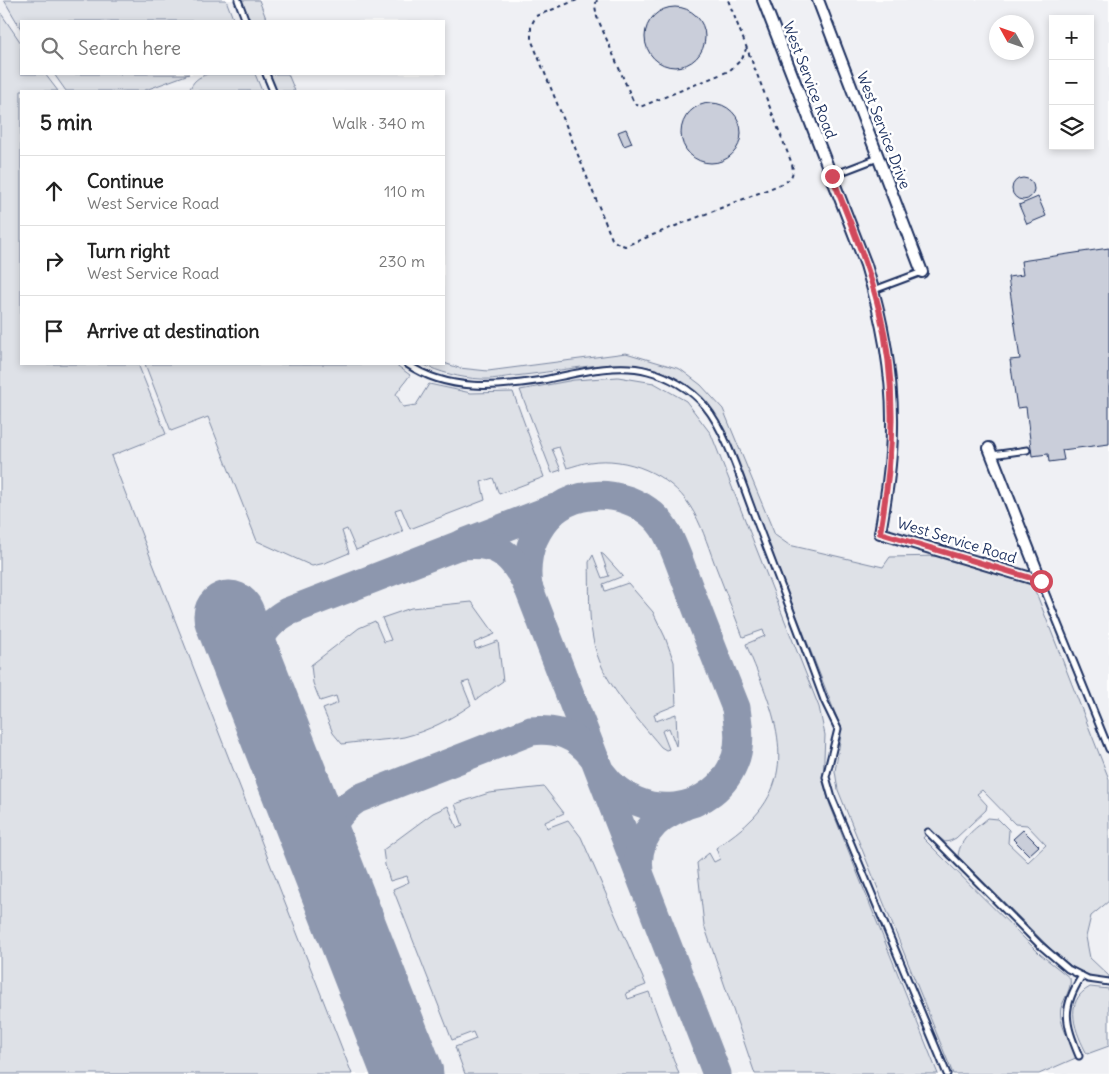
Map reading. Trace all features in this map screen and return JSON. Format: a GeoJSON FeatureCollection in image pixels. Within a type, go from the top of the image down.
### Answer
{"type":"FeatureCollection","features":[{"type":"Feature","properties":{"kind":"street","name":"West Service Road"},"geometry":{"type":"LineString","coordinates":[[763,0],[832,176],[874,290],[886,348],[892,404],[891,458],[880,533],[1041,581]]}},
{"type":"Feature","properties":{"kind":"street","name":"West Service Drive"},"geometry":{"type":"LineString","coordinates":[[818,0],[922,272]]}},
{"type":"Feature","properties":{"kind":"street"},"geometry":{"type":"LineString","coordinates":[[991,452],[1041,581]]}},
{"type":"Feature","properties":{"kind":"lane"},"geometry":{"type":"LineString","coordinates":[[238,0],[246,20]]}},
{"type":"Feature","properties":{"kind":"lane"},"geometry":{"type":"LineString","coordinates":[[266,75],[273,90]]}},
{"type":"Feature","properties":{"kind":"lane"},"geometry":{"type":"LineString","coordinates":[[832,176],[879,158]]}},
{"type":"Feature","properties":{"kind":"lane"},"geometry":{"type":"LineString","coordinates":[[874,290],[922,272]]}},
{"type":"Feature","properties":{"kind":"lane"},"geometry":{"type":"LineString","coordinates":[[409,365],[437,378],[469,386],[515,384],[622,368],[647,370],[686,388],[705,405],[718,426],[739,476],[821,691],[838,729],[826,777],[832,798],[947,1074]]}},
{"type":"Feature","properties":{"kind":"lane"},"geometry":{"type":"LineString","coordinates":[[991,452],[1027,450]]}},
{"type":"Feature","properties":{"kind":"lane"},"geometry":{"type":"LineString","coordinates":[[1041,581],[1109,749]]}},
{"type":"Feature","properties":{"kind":"lane"},"geometry":{"type":"LineString","coordinates":[[928,832],[1040,945],[1068,969],[1082,976],[1102,982],[1109,982]]}},
{"type":"Feature","properties":{"kind":"lane"},"geometry":{"type":"LineString","coordinates":[[1080,1056],[1067,1022],[1068,1004],[1082,976]]}},
{"type":"Feature","properties":{"kind":"path"},"geometry":{"type":"LineString","coordinates":[[577,0],[536,16],[531,26],[531,38],[612,239],[625,246],[791,179],[793,173],[792,164],[728,0]]}},
{"type":"Feature","properties":{"kind":"path"},"geometry":{"type":"LineString","coordinates":[[597,0],[595,6],[600,24],[634,103],[640,107],[729,71],[742,59],[746,46]]}},
{"type":"Feature","properties":{"kind":"shaded area"},"geometry":{"type":"Polygon","coordinates":[[[0,0],[1109,0],[1109,1074],[0,1074],[0,0]]]}},
{"type":"Feature","properties":{"kind":"shaded area"},"geometry":{"type":"Polygon","coordinates":[[[4,0],[226,0],[234,20],[20,20],[20,27],[4,0]]]}},
{"type":"Feature","properties":{"kind":"shaded area"},"geometry":{"type":"Polygon","coordinates":[[[240,0],[259,0],[267,20],[248,20],[240,0]]]}},
{"type":"Feature","properties":{"kind":"shaded area"},"geometry":{"type":"Polygon","coordinates":[[[0,12],[20,42],[20,75],[46,75],[57,90],[20,90],[20,365],[138,365],[166,434],[111,456],[352,1074],[0,1074],[0,12]]]}},
{"type":"Feature","properties":{"kind":"shaded area"},"geometry":{"type":"Polygon","coordinates":[[[55,75],[186,75],[146,90],[65,90],[55,75]]]}},
{"type":"Feature","properties":{"kind":"shaded area"},"geometry":{"type":"Polygon","coordinates":[[[206,75],[255,75],[262,90],[190,90],[196,80],[206,75]]]}},
{"type":"Feature","properties":{"kind":"shaded area"},"geometry":{"type":"Polygon","coordinates":[[[269,75],[288,75],[295,90],[275,90],[269,75]]]}},
{"type":"Feature","properties":{"kind":"shaded area"},"geometry":{"type":"Polygon","coordinates":[[[626,353],[680,369],[701,385],[723,409],[775,535],[789,545],[883,567],[890,557],[940,556],[1020,576],[1031,584],[1109,779],[1109,901],[1091,916],[1086,937],[1090,958],[1109,978],[1095,977],[1076,970],[1053,951],[958,856],[965,839],[988,818],[998,819],[1009,830],[1008,843],[1028,862],[1046,845],[1027,825],[1015,824],[982,790],[977,794],[987,805],[986,810],[956,838],[945,842],[930,830],[923,838],[1040,954],[1070,978],[1070,986],[1061,1008],[1061,1020],[1078,1057],[1039,1074],[953,1074],[838,790],[835,771],[841,736],[837,718],[723,428],[702,399],[679,380],[655,369],[630,364],[604,365],[484,379],[450,374],[424,365],[445,365],[445,363],[459,368],[488,371],[626,353]]]}},
{"type":"Feature","properties":{"kind":"shaded area"},"geometry":{"type":"Polygon","coordinates":[[[145,365],[396,365],[410,375],[396,394],[403,407],[416,405],[429,384],[471,393],[513,392],[544,477],[499,494],[493,478],[481,482],[485,500],[410,529],[401,508],[395,510],[403,532],[356,550],[347,529],[342,531],[349,553],[312,566],[257,541],[208,417],[171,431],[145,365]]]}},
{"type":"Feature","properties":{"kind":"shaded area"},"geometry":{"type":"Polygon","coordinates":[[[618,377],[654,383],[686,401],[711,434],[819,707],[825,735],[823,782],[830,805],[938,1074],[755,1074],[704,925],[697,863],[709,853],[714,862],[720,859],[716,848],[754,817],[769,797],[777,775],[779,754],[777,732],[771,709],[746,644],[765,636],[763,630],[743,637],[701,526],[690,506],[671,485],[659,476],[646,470],[618,462],[587,462],[567,468],[559,447],[552,449],[561,470],[552,473],[520,390],[574,380],[618,377]]]}},
{"type":"Feature","properties":{"kind":"shaded area"},"geometry":{"type":"Polygon","coordinates":[[[601,553],[623,576],[603,584],[605,591],[628,583],[653,612],[674,662],[676,705],[654,714],[656,721],[676,714],[676,746],[669,728],[662,731],[669,749],[666,750],[661,747],[620,697],[597,655],[590,620],[589,562],[593,555],[602,578],[609,576],[601,553]]]}},
{"type":"Feature","properties":{"kind":"shaded area"},"geometry":{"type":"Polygon","coordinates":[[[472,602],[495,634],[474,643],[476,649],[498,641],[503,681],[476,700],[469,681],[462,683],[471,705],[430,728],[404,737],[342,744],[333,733],[323,709],[338,703],[336,696],[320,701],[313,683],[311,665],[359,628],[375,621],[384,642],[391,640],[382,618],[411,608],[472,602]]]}},
{"type":"Feature","properties":{"kind":"shaded area"},"geometry":{"type":"Polygon","coordinates":[[[544,787],[564,813],[545,822],[547,828],[568,820],[581,837],[646,985],[626,993],[628,999],[649,992],[679,1074],[465,1074],[455,1047],[476,1039],[473,1032],[452,1040],[393,889],[409,882],[407,876],[390,881],[383,850],[433,813],[448,806],[457,828],[463,826],[455,804],[489,793],[544,787]]]}},
{"type":"Feature","properties":{"kind":"shaded area"},"geometry":{"type":"Polygon","coordinates":[[[1090,987],[1109,989],[1109,1046],[1087,1054],[1076,1028],[1074,1009],[1081,993],[1090,987]]]}},
{"type":"Feature","properties":{"kind":"building"},"geometry":{"type":"Polygon","coordinates":[[[675,7],[692,12],[700,20],[705,37],[700,54],[692,62],[675,67],[658,62],[650,54],[645,37],[650,20],[658,12],[675,7]]]}},
{"type":"Feature","properties":{"kind":"building"},"geometry":{"type":"Polygon","coordinates":[[[711,103],[727,108],[732,112],[736,117],[741,133],[736,149],[732,154],[727,158],[711,163],[695,158],[690,154],[686,149],[681,133],[686,117],[690,112],[695,108],[711,103]]]}},
{"type":"Feature","properties":{"kind":"building"},"geometry":{"type":"Polygon","coordinates":[[[626,129],[632,143],[624,146],[618,132],[626,129]]]}},
{"type":"Feature","properties":{"kind":"building"},"geometry":{"type":"Polygon","coordinates":[[[1023,178],[1031,181],[1034,189],[1031,197],[1023,200],[1015,197],[1012,189],[1015,181],[1023,178]]]}},
{"type":"Feature","properties":{"kind":"building"},"geometry":{"type":"Polygon","coordinates":[[[1038,197],[1046,216],[1027,224],[1019,205],[1038,197]]]}},
{"type":"Feature","properties":{"kind":"building"},"geometry":{"type":"Polygon","coordinates":[[[1109,248],[1109,444],[1062,450],[1064,460],[1049,462],[1048,454],[1032,456],[1026,407],[1017,408],[1010,360],[1020,359],[1008,277],[1023,275],[1021,261],[1109,248]]]}},
{"type":"Feature","properties":{"kind":"building"},"geometry":{"type":"Polygon","coordinates":[[[1023,830],[1039,846],[1029,855],[1013,839],[1023,830]]]}},
{"type":"Feature","properties":{"kind":"taxiway"},"geometry":{"type":"LineString","coordinates":[[528,587],[527,566],[529,555],[540,527],[554,511],[581,497],[612,496],[628,500],[642,507],[654,516],[664,528],[674,549],[736,708],[739,739],[738,751],[726,777],[712,792],[694,802],[675,807],[655,806],[636,801],[618,791],[603,775]]}},
{"type":"Feature","properties":{"kind":"taxiway"},"geometry":{"type":"LineString","coordinates":[[464,543],[555,508]]}},
{"type":"Feature","properties":{"kind":"taxiway"},"geometry":{"type":"LineString","coordinates":[[259,690],[256,666],[258,645],[268,627],[287,612],[457,546],[482,545],[493,547],[502,552],[516,567],[529,589],[717,1074]]}},
{"type":"Feature","properties":{"kind":"taxiway"},"geometry":{"type":"LineString","coordinates":[[345,911],[330,864],[329,837],[333,824],[342,811],[357,799],[531,731],[540,730],[565,734],[579,742],[592,755]]}},
{"type":"Feature","properties":{"kind":"taxiway"},"geometry":{"type":"LineString","coordinates":[[639,872],[640,850],[648,832],[662,817],[682,807]]}},
{"type":"Feature","properties":{"kind":"runway"},"geometry":{"type":"LineString","coordinates":[[229,616],[408,1074]]}},
{"type":"Feature","properties":{"kind":"route"},"geometry":{"type":"LineString","coordinates":[[832,176],[866,265],[879,309],[888,356],[892,404],[891,458],[880,533],[1041,581]]}}]}
